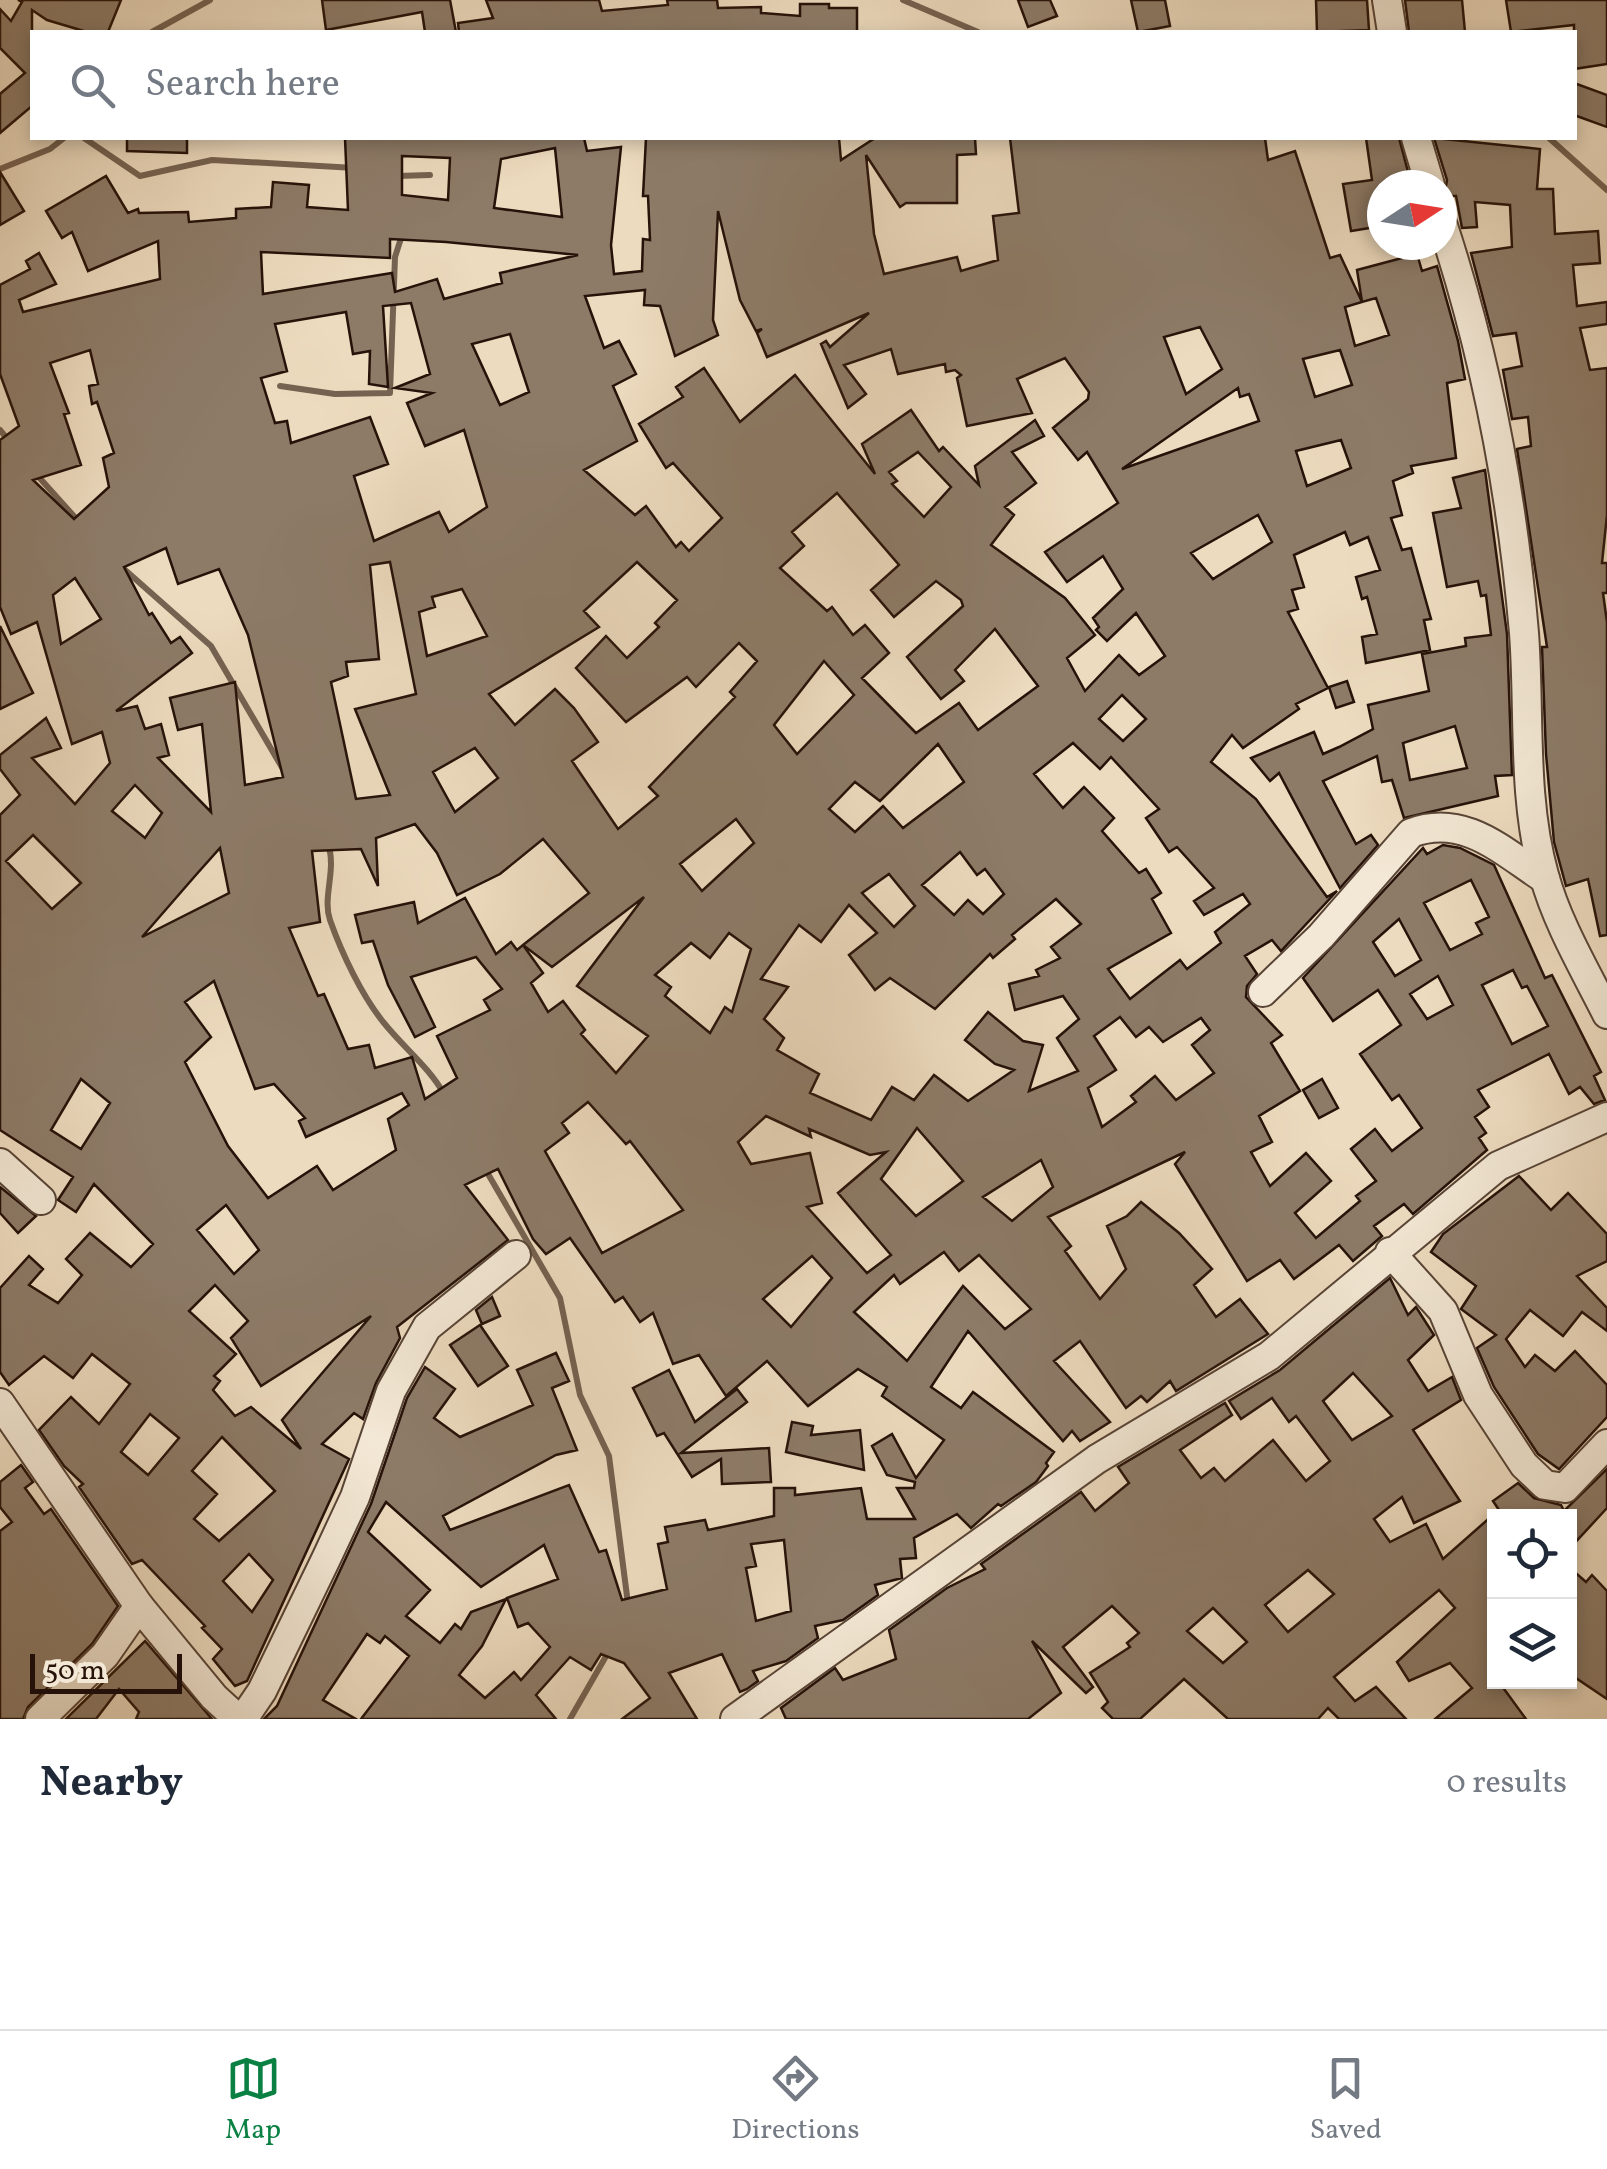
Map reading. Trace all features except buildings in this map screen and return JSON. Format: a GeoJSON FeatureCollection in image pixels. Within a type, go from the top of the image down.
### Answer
{"type":"FeatureCollection","features":[{"type":"Feature","properties":{"kind":"street"},"geometry":{"type":"LineString","coordinates":[[1386,0],[1392,30]]}},
{"type":"Feature","properties":{"kind":"street"},"geometry":{"type":"LineString","coordinates":[[1417,140],[1426,170]]}},
{"type":"Feature","properties":{"kind":"street"},"geometry":{"type":"LineString","coordinates":[[1454,260],[1471,310],[1504,462],[1524,632],[1534,830],[1544,879],[1593,954],[1607,1014]]}},
{"type":"Feature","properties":{"kind":"street"},"geometry":{"type":"LineString","coordinates":[[1264,992],[1321,936],[1411,832],[1430,826],[1470,830],[1544,879]]}},
{"type":"Feature","properties":{"kind":"street"},"geometry":{"type":"LineString","coordinates":[[735,1719],[1096,1460],[1269,1356],[1498,1166],[1607,1116]]}},
{"type":"Feature","properties":{"kind":"street"},"geometry":{"type":"LineString","coordinates":[[0,1163],[41,1200]]}},
{"type":"Feature","properties":{"kind":"street"},"geometry":{"type":"LineString","coordinates":[[1390,1252],[1443,1311],[1490,1416],[1524,1465],[1544,1485],[1565,1488],[1607,1444]]}},
{"type":"Feature","properties":{"kind":"street"},"geometry":{"type":"LineString","coordinates":[[0,1403],[139,1606],[214,1697],[240,1719],[262,1690],[356,1497],[391,1391],[426,1327],[516,1255]]}},
{"type":"Feature","properties":{"kind":"street"},"geometry":{"type":"LineString","coordinates":[[40,1719],[104,1655],[139,1606]]}},
{"type":"Feature","properties":{"kind":"waterway"},"geometry":{"type":"LineString","coordinates":[[156,30],[210,0]]}},
{"type":"Feature","properties":{"kind":"waterway"},"geometry":{"type":"LineString","coordinates":[[903,0],[973,30]]}},
{"type":"Feature","properties":{"kind":"waterway"},"geometry":{"type":"LineString","coordinates":[[0,169],[50,149],[61,140]]}},
{"type":"Feature","properties":{"kind":"waterway"},"geometry":{"type":"LineString","coordinates":[[87,140],[140,176],[212,160],[355,168]]}},
{"type":"Feature","properties":{"kind":"waterway"},"geometry":{"type":"LineString","coordinates":[[1551,140],[1607,190]]}},
{"type":"Feature","properties":{"kind":"waterway"},"geometry":{"type":"LineString","coordinates":[[397,176],[430,175]]}},
{"type":"Feature","properties":{"kind":"waterway"},"geometry":{"type":"LineString","coordinates":[[280,386],[335,394],[390,393],[395,257],[403,232]]}},
{"type":"Feature","properties":{"kind":"waterway"},"geometry":{"type":"LineString","coordinates":[[0,430],[9,441]]}},
{"type":"Feature","properties":{"kind":"waterway"},"geometry":{"type":"LineString","coordinates":[[36,474],[81,524]]}},
{"type":"Feature","properties":{"kind":"waterway"},"geometry":{"type":"LineString","coordinates":[[124,569],[211,646],[287,776]]}},
{"type":"Feature","properties":{"kind":"waterway"},"geometry":{"type":"LineString","coordinates":[[328,844],[328,911],[347,960],[376,1012],[444,1094]]}},
{"type":"Feature","properties":{"kind":"waterway"},"geometry":{"type":"LineString","coordinates":[[484,1167],[560,1298],[580,1395],[609,1456],[628,1604]]}},
{"type":"Feature","properties":{"kind":"waterway"},"geometry":{"type":"LineString","coordinates":[[570,1719],[609,1651]]}}]}
